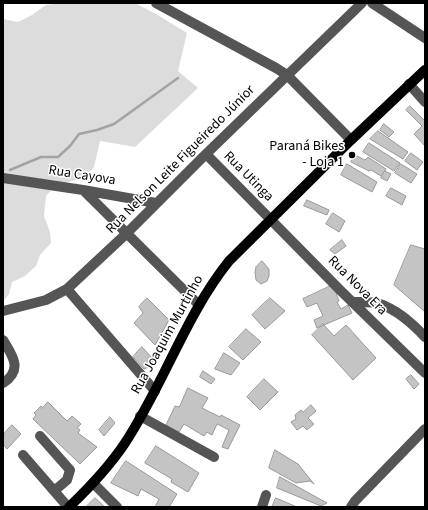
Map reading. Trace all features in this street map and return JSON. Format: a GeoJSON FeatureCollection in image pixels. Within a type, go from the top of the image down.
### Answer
{"type":"FeatureCollection","features":[{"type":"Feature","properties":{"kind":"main road","name":"Rua Joaquim Murtinho"},"geometry":{"type":"LineString","coordinates":[[69,507],[113,460],[126,441],[155,391],[199,305],[215,278],[229,260],[351,140],[425,70]]}},
{"type":"Feature","properties":{"kind":"street"},"geometry":{"type":"LineString","coordinates":[[156,3],[287,75],[351,140]]}},
{"type":"Feature","properties":{"kind":"street","name":"Rua Nelson Leite Figueiredo Júnior"},"geometry":{"type":"LineString","coordinates":[[3,311],[46,300],[67,289],[126,234],[206,154],[362,3]]}},
{"type":"Feature","properties":{"kind":"street"},"geometry":{"type":"LineString","coordinates":[[372,3],[425,38]]}},
{"type":"Feature","properties":{"kind":"street"},"geometry":{"type":"LineString","coordinates":[[409,84],[425,102]]}},
{"type":"Feature","properties":{"kind":"street","name":"Rua Utinga"},"geometry":{"type":"LineString","coordinates":[[206,154],[270,219]]}},
{"type":"Feature","properties":{"kind":"street","name":"Rua Cayova"},"geometry":{"type":"LineString","coordinates":[[3,178],[156,203]]}},
{"type":"Feature","properties":{"kind":"street"},"geometry":{"type":"LineString","coordinates":[[83,190],[199,305]]}},
{"type":"Feature","properties":{"kind":"street","name":"Rua Nova Era"},"geometry":{"type":"LineString","coordinates":[[270,219],[425,373]]}},
{"type":"Feature","properties":{"kind":"street"},"geometry":{"type":"LineString","coordinates":[[67,289],[155,391]]}},
{"type":"Feature","properties":{"kind":"street"},"geometry":{"type":"LineString","coordinates":[[352,302],[379,303],[392,309],[414,325],[425,337]]}},
{"type":"Feature","properties":{"kind":"street"},"geometry":{"type":"LineString","coordinates":[[3,340],[15,364],[13,374],[3,384]]}},
{"type":"Feature","properties":{"kind":"street"},"geometry":{"type":"LineString","coordinates":[[140,416],[214,457]]}},
{"type":"Feature","properties":{"kind":"street"},"geometry":{"type":"LineString","coordinates":[[351,507],[355,501],[425,429]]}},
{"type":"Feature","properties":{"kind":"street"},"geometry":{"type":"LineString","coordinates":[[40,436],[70,470],[66,480],[54,491]]}},
{"type":"Feature","properties":{"kind":"street"},"geometry":{"type":"LineString","coordinates":[[23,455],[69,507]]}},
{"type":"Feature","properties":{"kind":"street"},"geometry":{"type":"LineString","coordinates":[[93,483],[117,507]]}},
{"type":"Feature","properties":{"kind":"street"},"geometry":{"type":"LineString","coordinates":[[262,507],[266,495]]}},
{"type":"Feature","properties":{"kind":"shaded area"},"geometry":{"type":"Polygon","coordinates":[[[62,3],[135,3],[187,33],[178,71],[198,88],[135,147],[100,141],[94,167],[84,178],[56,185],[46,196],[44,216],[50,232],[51,243],[40,255],[36,266],[25,276],[12,282],[9,294],[3,302],[3,19],[18,22],[32,15],[46,5],[62,3]]]}},
{"type":"Feature","properties":{"kind":"building"},"geometry":{"type":"Polygon","coordinates":[[[410,106],[425,121],[425,146],[414,134],[422,126],[406,110],[410,106]]]}},
{"type":"Feature","properties":{"kind":"building"},"geometry":{"type":"Polygon","coordinates":[[[384,124],[394,132],[389,137],[380,130],[384,124]]]}},
{"type":"Feature","properties":{"kind":"building"},"geometry":{"type":"Polygon","coordinates":[[[378,131],[408,152],[403,159],[370,139],[378,131]]]}},
{"type":"Feature","properties":{"kind":"building"},"geometry":{"type":"Polygon","coordinates":[[[369,143],[400,163],[394,171],[363,152],[369,143]]]}},
{"type":"Feature","properties":{"kind":"building"},"geometry":{"type":"Polygon","coordinates":[[[411,153],[423,162],[417,170],[405,161],[411,153]]]}},
{"type":"Feature","properties":{"kind":"building"},"geometry":{"type":"Polygon","coordinates":[[[355,155],[365,160],[368,157],[386,169],[381,176],[371,170],[369,171],[351,162],[355,155]]]}},
{"type":"Feature","properties":{"kind":"building"},"geometry":{"type":"Polygon","coordinates":[[[347,164],[377,182],[372,192],[341,175],[347,164]]]}},
{"type":"Feature","properties":{"kind":"building"},"geometry":{"type":"Polygon","coordinates":[[[401,164],[417,174],[411,183],[395,173],[401,164]]]}},
{"type":"Feature","properties":{"kind":"building"},"geometry":{"type":"Polygon","coordinates":[[[385,171],[391,174],[387,181],[381,178],[385,171]]]}},
{"type":"Feature","properties":{"kind":"building"},"geometry":{"type":"Polygon","coordinates":[[[391,188],[406,196],[402,205],[386,196],[391,188]]]}},
{"type":"Feature","properties":{"kind":"building"},"geometry":{"type":"Polygon","coordinates":[[[307,200],[329,210],[327,215],[304,206],[307,200]]]}},
{"type":"Feature","properties":{"kind":"building"},"geometry":{"type":"Polygon","coordinates":[[[333,213],[345,221],[339,232],[326,224],[333,213]]]}},
{"type":"Feature","properties":{"kind":"building"},"geometry":{"type":"Polygon","coordinates":[[[342,240],[346,246],[335,254],[330,250],[342,240]]]}},
{"type":"Feature","properties":{"kind":"building"},"geometry":{"type":"Polygon","coordinates":[[[411,245],[425,249],[425,312],[394,285],[411,245]]]}},
{"type":"Feature","properties":{"kind":"building"},"geometry":{"type":"Polygon","coordinates":[[[262,261],[269,269],[269,276],[267,281],[261,284],[256,280],[255,272],[256,267],[262,261]]]}},
{"type":"Feature","properties":{"kind":"building"},"geometry":{"type":"Polygon","coordinates":[[[337,283],[341,291],[336,293],[339,301],[337,302],[341,309],[348,305],[352,313],[317,328],[314,320],[323,316],[317,303],[307,307],[303,299],[337,283]]]}},
{"type":"Feature","properties":{"kind":"building"},"geometry":{"type":"Polygon","coordinates":[[[147,298],[169,320],[155,345],[134,323],[143,313],[139,307],[147,298]]]}},
{"type":"Feature","properties":{"kind":"building"},"geometry":{"type":"Polygon","coordinates":[[[270,298],[285,311],[265,329],[252,315],[270,298]]]}},
{"type":"Feature","properties":{"kind":"building"},"geometry":{"type":"Polygon","coordinates":[[[323,324],[334,336],[346,325],[376,358],[353,380],[312,335],[323,324]]]}},
{"type":"Feature","properties":{"kind":"building"},"geometry":{"type":"Polygon","coordinates":[[[246,329],[261,342],[243,360],[229,347],[246,329]]]}},
{"type":"Feature","properties":{"kind":"building"},"geometry":{"type":"Polygon","coordinates":[[[142,347],[154,360],[149,367],[144,369],[133,357],[142,347]]]}},
{"type":"Feature","properties":{"kind":"building"},"geometry":{"type":"Polygon","coordinates":[[[224,353],[240,363],[231,375],[215,369],[224,353]]]}},
{"type":"Feature","properties":{"kind":"building"},"geometry":{"type":"Polygon","coordinates":[[[203,371],[215,379],[211,384],[200,377],[203,371]]]}},
{"type":"Feature","properties":{"kind":"building"},"geometry":{"type":"Polygon","coordinates":[[[411,375],[419,384],[414,389],[406,379],[411,375]]]}},
{"type":"Feature","properties":{"kind":"building"},"geometry":{"type":"Polygon","coordinates":[[[264,379],[278,392],[260,410],[247,397],[264,379]]]}},
{"type":"Feature","properties":{"kind":"building"},"geometry":{"type":"Polygon","coordinates":[[[188,388],[208,398],[202,408],[220,417],[221,415],[240,425],[228,449],[222,447],[229,430],[217,424],[212,435],[207,432],[204,436],[184,424],[179,432],[166,425],[175,406],[179,407],[188,388]]]}},
{"type":"Feature","properties":{"kind":"building"},"geometry":{"type":"Polygon","coordinates":[[[48,402],[67,421],[72,416],[81,424],[77,428],[80,430],[78,433],[97,447],[80,464],[33,419],[36,415],[34,413],[48,402]]]}},
{"type":"Feature","properties":{"kind":"building"},"geometry":{"type":"Polygon","coordinates":[[[311,405],[316,411],[308,418],[314,424],[307,430],[303,426],[297,430],[291,422],[296,419],[295,415],[301,410],[303,412],[311,405]]]}},
{"type":"Feature","properties":{"kind":"building"},"geometry":{"type":"Polygon","coordinates":[[[110,417],[115,423],[104,436],[99,430],[110,417]]]}},
{"type":"Feature","properties":{"kind":"building"},"geometry":{"type":"Polygon","coordinates":[[[12,425],[21,434],[7,449],[3,444],[3,435],[12,425]]]}},
{"type":"Feature","properties":{"kind":"building"},"geometry":{"type":"Polygon","coordinates":[[[156,446],[199,473],[188,492],[171,482],[172,479],[145,463],[156,446]]]}},
{"type":"Feature","properties":{"kind":"building"},"geometry":{"type":"Polygon","coordinates":[[[275,450],[298,464],[314,484],[310,481],[296,483],[269,468],[275,450]]]}},
{"type":"Feature","properties":{"kind":"building"},"geometry":{"type":"Polygon","coordinates":[[[126,461],[177,494],[169,507],[155,507],[159,499],[141,489],[138,496],[111,483],[126,461]]]}},
{"type":"Feature","properties":{"kind":"building"},"geometry":{"type":"Polygon","coordinates":[[[280,477],[327,503],[321,506],[277,488],[280,477]]]}},
{"type":"Feature","properties":{"kind":"building"},"geometry":{"type":"Polygon","coordinates":[[[95,498],[105,507],[86,507],[95,498]]]}},
{"type":"Feature","properties":{"kind":"building"},"geometry":{"type":"Polygon","coordinates":[[[276,498],[297,507],[272,507],[276,498]]]}},
{"type":"Feature","properties":{"kind":"waterway"},"geometry":{"type":"LineString","coordinates":[[10,170],[41,157],[58,157],[70,146],[79,134],[114,124],[178,78]]}},
{"type":"Feature","properties":{"kind":"place","name":"Paraná Bikes - Loja 1"},"geometry":{"type":"Point","coordinates":[352,155]}}]}
